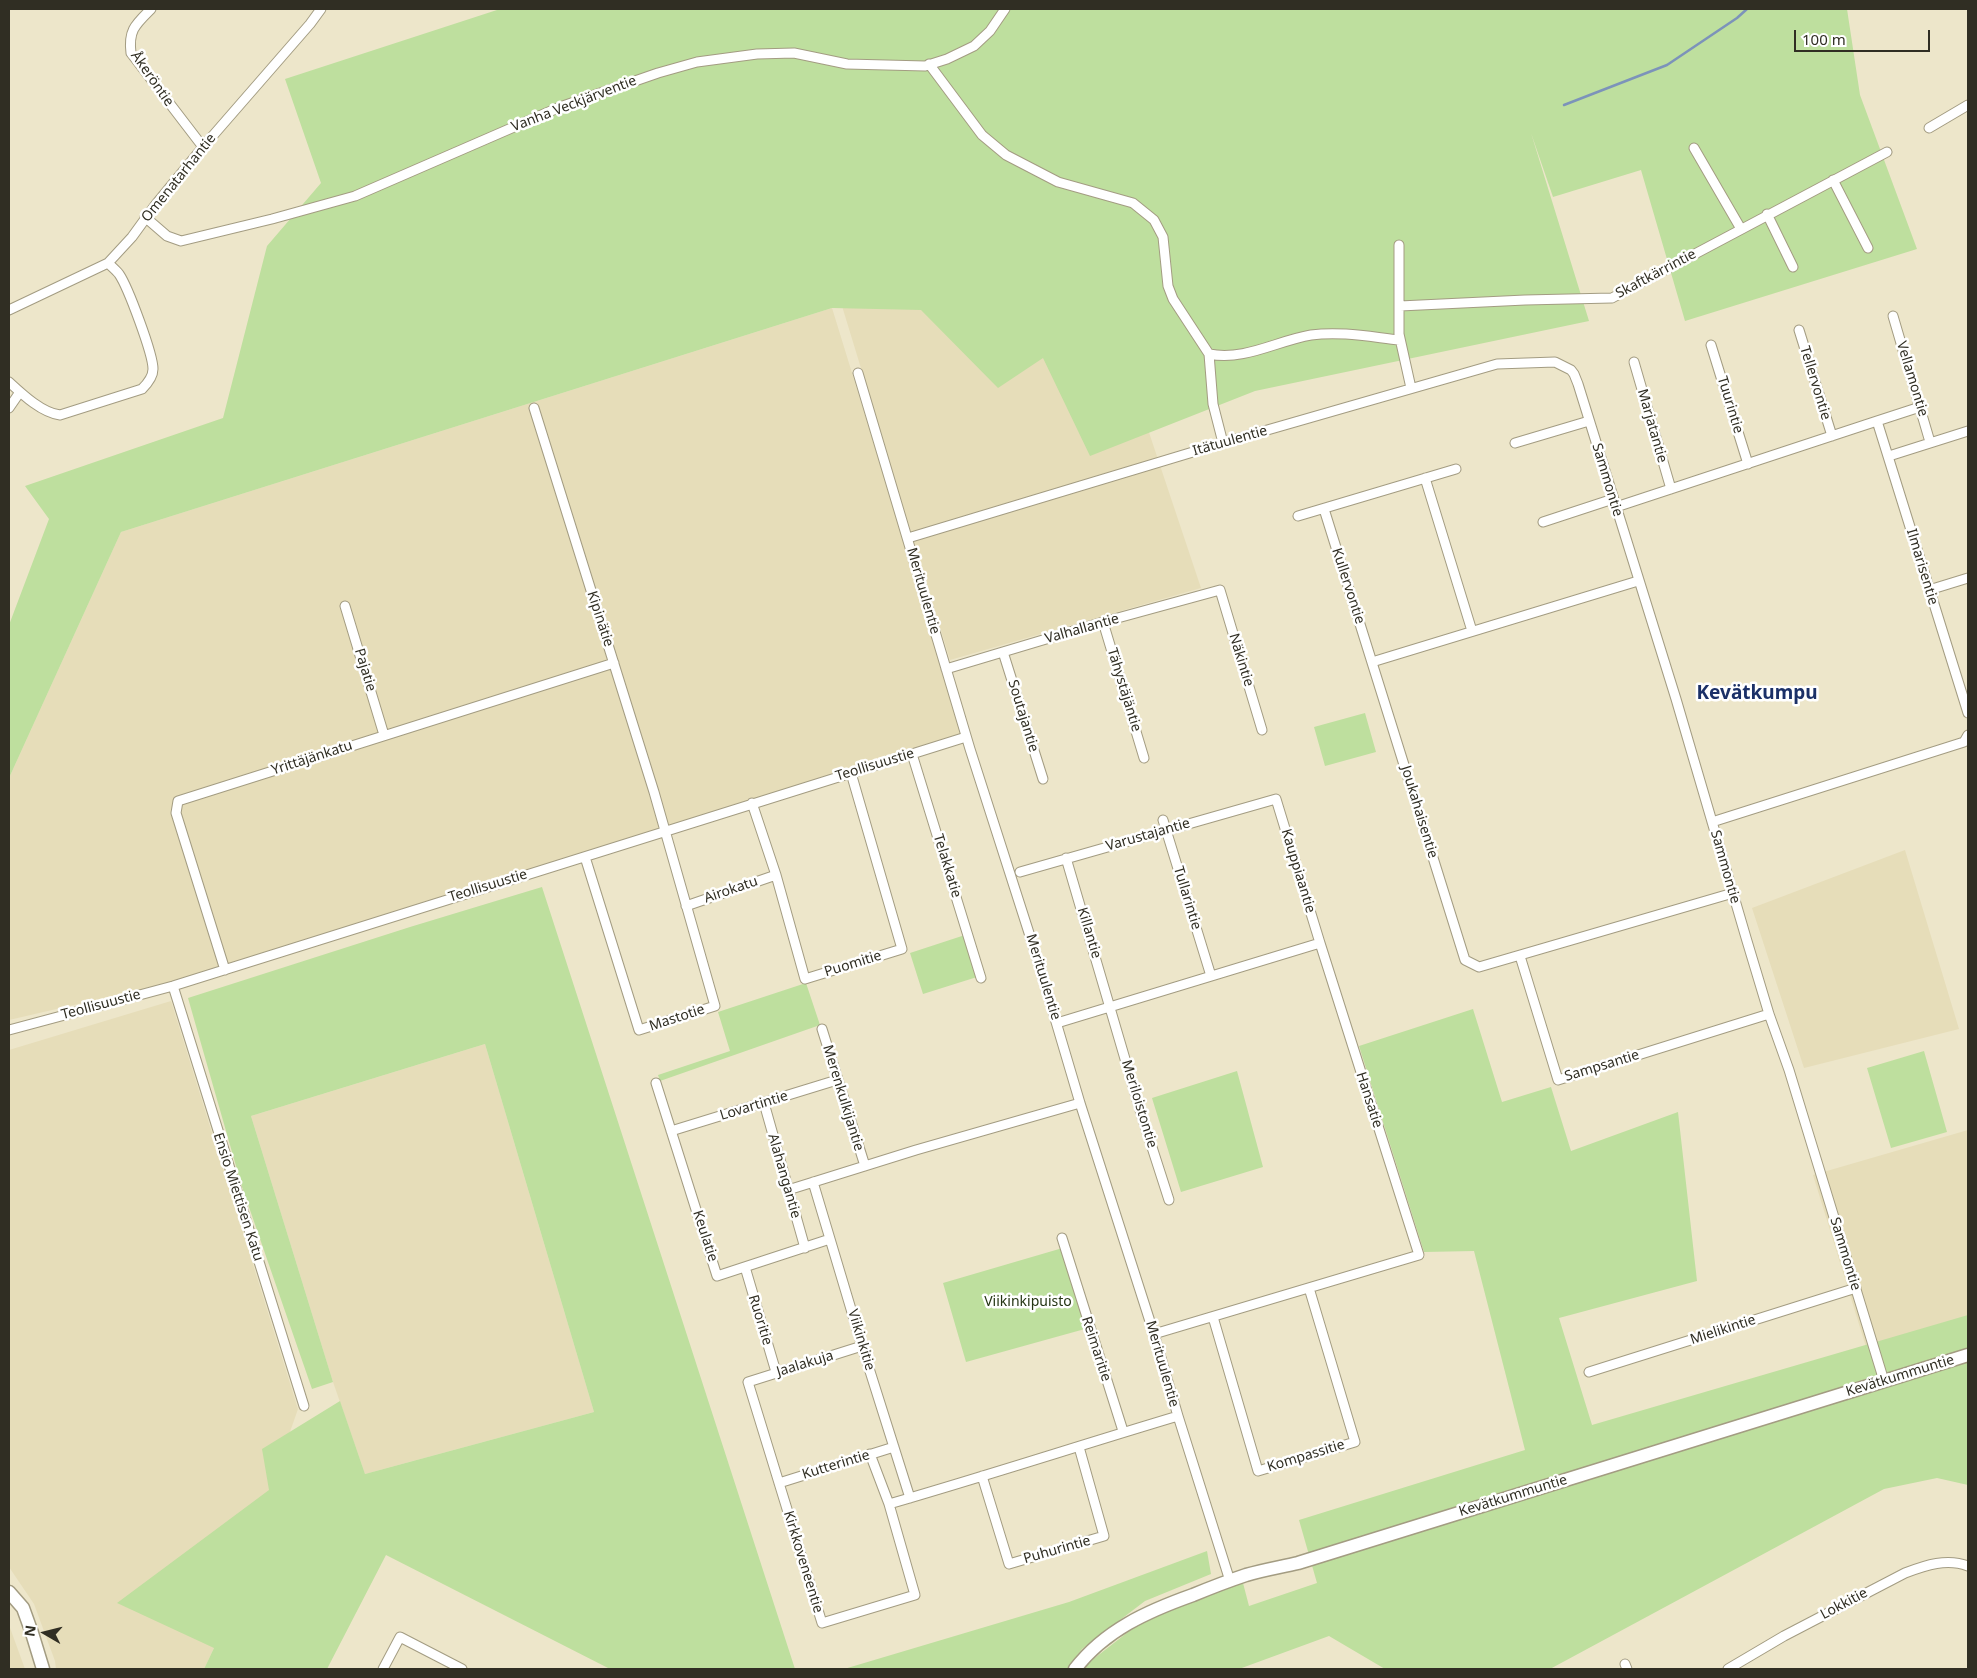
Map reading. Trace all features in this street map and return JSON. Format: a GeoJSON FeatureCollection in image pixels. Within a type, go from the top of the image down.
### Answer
{"type":"FeatureCollection","features":[{"type":"Feature","properties":{"kind":"street","name":"Åkeröntie"},"geometry":{"type":"LineString","coordinates":[[151,9],[130,34],[131,53],[203,147]]}},
{"type":"Feature","properties":{"kind":"street","name":"Omenatarhantie"},"geometry":{"type":"LineString","coordinates":[[9,310],[108,262],[132,236],[145,217],[203,147],[321,9]]}},
{"type":"Feature","properties":{"kind":"street","name":"Vanha Veckjärventie"},"geometry":{"type":"LineString","coordinates":[[145,217],[167,236],[181,241],[355,196],[560,106],[697,62],[757,54],[794,53],[847,64],[925,66],[947,59],[974,46],[990,31],[1005,9]]}},
{"type":"Feature","properties":{"kind":"street"},"geometry":{"type":"LineString","coordinates":[[929,64],[982,135],[1006,155],[1058,182],[1132,203],[1154,220],[1163,237],[1168,286],[1174,299],[1209,354],[1213,404],[1223,443]]}},
{"type":"Feature","properties":{"kind":"street"},"geometry":{"type":"LineString","coordinates":[[1929,128],[1968,105]]}},
{"type":"Feature","properties":{"kind":"street"},"geometry":{"type":"LineString","coordinates":[[1694,148],[1741,229]]}},
{"type":"Feature","properties":{"kind":"street","name":"Skaftkärrintie"},"geometry":{"type":"LineString","coordinates":[[1400,306],[1612,298],[1767,214],[1887,152]]}},
{"type":"Feature","properties":{"kind":"street"},"geometry":{"type":"LineString","coordinates":[[1833,180],[1868,248]]}},
{"type":"Feature","properties":{"kind":"street"},"geometry":{"type":"LineString","coordinates":[[1767,214],[1793,268]]}},
{"type":"Feature","properties":{"kind":"street"},"geometry":{"type":"LineString","coordinates":[[1399,245],[1400,340],[1411,388]]}},
{"type":"Feature","properties":{"kind":"street"},"geometry":{"type":"LineString","coordinates":[[9,382],[52,414],[60,415],[142,389],[150,381],[153,369],[151,358],[136,311],[119,274],[108,262]]}},
{"type":"Feature","properties":{"kind":"street","name":"Vellamontie"},"geometry":{"type":"LineString","coordinates":[[1893,316],[1930,442]]}},
{"type":"Feature","properties":{"kind":"street","name":"Tellervontie"},"geometry":{"type":"LineString","coordinates":[[1799,330],[1832,436]]}},
{"type":"Feature","properties":{"kind":"street"},"geometry":{"type":"LineString","coordinates":[[1209,354],[1236,356],[1309,336],[1335,333],[1400,340]]}},
{"type":"Feature","properties":{"kind":"street","name":"Tuurintie"},"geometry":{"type":"LineString","coordinates":[[1711,345],[1748,464]]}},
{"type":"Feature","properties":{"kind":"street","name":"Itätuulentie"},"geometry":{"type":"LineString","coordinates":[[908,538],[1223,443],[1497,364],[1555,362]]}},
{"type":"Feature","properties":{"kind":"street","name":"Sammontie"},"geometry":{"type":"LineString","coordinates":[[1555,362],[1574,374],[1676,699],[1769,1014],[1789,1070],[1884,1381]]}},
{"type":"Feature","properties":{"kind":"street","name":"Marjatantie"},"geometry":{"type":"LineString","coordinates":[[1634,362],[1671,489]]}},
{"type":"Feature","properties":{"kind":"street","name":"Merituulentie"},"geometry":{"type":"LineString","coordinates":[[858,373],[966,737],[1230,1581]]}},
{"type":"Feature","properties":{"kind":"street"},"geometry":{"type":"LineString","coordinates":[[9,408],[20,392]]}},
{"type":"Feature","properties":{"kind":"street"},"geometry":{"type":"LineString","coordinates":[[1542,522],[1671,489],[1920,407]]}},
{"type":"Feature","properties":{"kind":"street","name":"Kipinätie"},"geometry":{"type":"LineString","coordinates":[[534,408],[614,663],[664,831]]}},
{"type":"Feature","properties":{"kind":"street"},"geometry":{"type":"LineString","coordinates":[[1515,442],[1589,421]]}},
{"type":"Feature","properties":{"kind":"street","name":"Ilmarisentie"},"geometry":{"type":"LineString","coordinates":[[1877,421],[1968,713]]}},
{"type":"Feature","properties":{"kind":"street"},"geometry":{"type":"LineString","coordinates":[[1889,456],[1968,431]]}},
{"type":"Feature","properties":{"kind":"street"},"geometry":{"type":"LineString","coordinates":[[1298,516],[1456,469]]}},
{"type":"Feature","properties":{"kind":"street"},"geometry":{"type":"LineString","coordinates":[[1425,478],[1472,631]]}},
{"type":"Feature","properties":{"kind":"street","name":"Kullervontie"},"geometry":{"type":"LineString","coordinates":[[1324,509],[1372,662]]}},
{"type":"Feature","properties":{"kind":"street"},"geometry":{"type":"LineString","coordinates":[[1929,590],[1968,578]]}},
{"type":"Feature","properties":{"kind":"street"},"geometry":{"type":"LineString","coordinates":[[1372,662],[1638,581]]}},
{"type":"Feature","properties":{"kind":"street","name":"Valhallantie"},"geometry":{"type":"LineString","coordinates":[[946,669],[1103,622],[1220,590]]}},
{"type":"Feature","properties":{"kind":"street","name":"Näkintie"},"geometry":{"type":"LineString","coordinates":[[1220,590],[1262,730]]}},
{"type":"Feature","properties":{"kind":"street","name":"Pajatie"},"geometry":{"type":"LineString","coordinates":[[345,606],[384,735]]}},
{"type":"Feature","properties":{"kind":"street","name":"Tähystäjäntie"},"geometry":{"type":"LineString","coordinates":[[1103,622],[1144,758]]}},
{"type":"Feature","properties":{"kind":"street","name":"Soutajantie"},"geometry":{"type":"LineString","coordinates":[[1003,652],[1042,780]]}},
{"type":"Feature","properties":{"kind":"street","name":"Joukahaisentie"},"geometry":{"type":"LineString","coordinates":[[1372,662],[1465,960],[1480,967],[1733,893]]}},
{"type":"Feature","properties":{"kind":"street","name":"Yrittäjänkatu"},"geometry":{"type":"LineString","coordinates":[[225,970],[176,813],[178,801],[614,663]]}},
{"type":"Feature","properties":{"kind":"street"},"geometry":{"type":"LineString","coordinates":[[1712,822],[1964,742],[1968,735]]}},
{"type":"Feature","properties":{"kind":"street","name":"Teollisuustie"},"geometry":{"type":"LineString","coordinates":[[9,1030],[173,986],[966,737]]}},
{"type":"Feature","properties":{"kind":"street","name":"Telakkatie"},"geometry":{"type":"LineString","coordinates":[[912,754],[981,978]]}},
{"type":"Feature","properties":{"kind":"street","name":"Puomitie"},"geometry":{"type":"LineString","coordinates":[[752,803],[776,875],[805,979],[902,949],[851,773]]}},
{"type":"Feature","properties":{"kind":"street","name":"Varustajantie"},"geometry":{"type":"LineString","coordinates":[[1020,872],[1276,799]]}},
{"type":"Feature","properties":{"kind":"street","name":"Kauppiaantie"},"geometry":{"type":"LineString","coordinates":[[1276,799],[1320,943]]}},
{"type":"Feature","properties":{"kind":"street","name":"Tullarintie"},"geometry":{"type":"LineString","coordinates":[[1163,820],[1212,976]]}},
{"type":"Feature","properties":{"kind":"street","name":"Mastotie"},"geometry":{"type":"LineString","coordinates":[[585,857],[640,1030],[715,1006],[664,831]]}},
{"type":"Feature","properties":{"kind":"street","name":"Killantie"},"geometry":{"type":"LineString","coordinates":[[1066,858],[1111,1007]]}},
{"type":"Feature","properties":{"kind":"street","name":"Airokatu"},"geometry":{"type":"LineString","coordinates":[[686,906],[776,875]]}},
{"type":"Feature","properties":{"kind":"street"},"geometry":{"type":"LineString","coordinates":[[1057,1023],[1320,943]]}},
{"type":"Feature","properties":{"kind":"street","name":"Hansatie"},"geometry":{"type":"LineString","coordinates":[[1154,1334],[1418,1255],[1320,943]]}},
{"type":"Feature","properties":{"kind":"street","name":"Sampsantie"},"geometry":{"type":"LineString","coordinates":[[1520,956],[1558,1080],[1769,1014]]}},
{"type":"Feature","properties":{"kind":"street","name":"Ensio Miettisen Katu"},"geometry":{"type":"LineString","coordinates":[[173,986],[304,1406]]}},
{"type":"Feature","properties":{"kind":"street","name":"Meriloistontie"},"geometry":{"type":"LineString","coordinates":[[1111,1007],[1168,1200]]}},
{"type":"Feature","properties":{"kind":"street","name":"Merenkulkijantie"},"geometry":{"type":"LineString","coordinates":[[822,1029],[864,1166]]}},
{"type":"Feature","properties":{"kind":"street","name":"Lovartintie"},"geometry":{"type":"LineString","coordinates":[[671,1131],[837,1080]]}},
{"type":"Feature","properties":{"kind":"street","name":"Keulatie"},"geometry":{"type":"LineString","coordinates":[[656,1082],[717,1276],[830,1239]]}},
{"type":"Feature","properties":{"kind":"street","name":"Alahangantie"},"geometry":{"type":"LineString","coordinates":[[764,1103],[805,1248]]}},
{"type":"Feature","properties":{"kind":"street"},"geometry":{"type":"LineString","coordinates":[[788,1190],[1080,1103]]}},
{"type":"Feature","properties":{"kind":"street","name":"Viikinkitie"},"geometry":{"type":"LineString","coordinates":[[813,1182],[910,1498]]}},
{"type":"Feature","properties":{"kind":"street","name":"Reimaritie"},"geometry":{"type":"LineString","coordinates":[[1062,1238],[1123,1432]]}},
{"type":"Feature","properties":{"kind":"street","name":"Ruoritie"},"geometry":{"type":"LineString","coordinates":[[745,1267],[776,1372]]}},
{"type":"Feature","properties":{"kind":"street","name":"Kompassitie"},"geometry":{"type":"LineString","coordinates":[[1212,1317],[1258,1471],[1354,1442],[1309,1288]]}},
{"type":"Feature","properties":{"kind":"street","name":"Mielikintie"},"geometry":{"type":"LineString","coordinates":[[1589,1372],[1856,1288]]}},
{"type":"Feature","properties":{"kind":"street","name":"Jaalakuja"},"geometry":{"type":"LineString","coordinates":[[748,1382],[862,1346]]}},
{"type":"Feature","properties":{"kind":"street","name":"Kevätkummuntie"},"geometry":{"type":"LineString","coordinates":[[1076,1669],[1082,1660],[1115,1631],[1137,1618],[1152,1610],[1230,1581],[1298,1563],[1968,1355]]}},
{"type":"Feature","properties":{"kind":"street","name":"Kirkkoveneentie"},"geometry":{"type":"LineString","coordinates":[[748,1382],[822,1623],[915,1595],[889,1504],[870,1454]]}},
{"type":"Feature","properties":{"kind":"street"},"geometry":{"type":"LineString","coordinates":[[889,1504],[1178,1416]]}},
{"type":"Feature","properties":{"kind":"street","name":"Kutterintie"},"geometry":{"type":"LineString","coordinates":[[779,1483],[894,1447]]}},
{"type":"Feature","properties":{"kind":"street","name":"Puhurintie"},"geometry":{"type":"LineString","coordinates":[[982,1476],[1010,1564],[1104,1536],[1079,1447]]}},
{"type":"Feature","properties":{"kind":"street","name":"Lokkitie"},"geometry":{"type":"LineString","coordinates":[[1728,1669],[1784,1636],[1905,1573],[1925,1565],[1942,1562],[1968,1566]]}},
{"type":"Feature","properties":{"kind":"street"},"geometry":{"type":"LineString","coordinates":[[9,1592],[22,1608],[43,1669]]}},
{"type":"Feature","properties":{"kind":"street"},"geometry":{"type":"LineString","coordinates":[[383,1669],[400,1637],[462,1669]]}},
{"type":"Feature","properties":{"kind":"shaded area"},"geometry":{"type":"Polygon","coordinates":[[[1083,235],[1201,588],[950,660],[842,306],[1083,235]]]}},
{"type":"Feature","properties":{"kind":"shaded area"},"geometry":{"type":"Polygon","coordinates":[[[832,308],[964,737],[177,981],[9,1020],[9,778],[121,532],[832,308]]]}},
{"type":"Feature","properties":{"kind":"shaded area"},"geometry":{"type":"Polygon","coordinates":[[[1905,850],[1959,1029],[1804,1068],[1752,908],[1905,850]]]}},
{"type":"Feature","properties":{"kind":"shaded area"},"geometry":{"type":"Polygon","coordinates":[[[171,1001],[298,1409],[214,1648],[204,1669],[56,1669],[55,1661],[34,1604],[9,1567],[9,1050],[171,1001]]]}},
{"type":"Feature","properties":{"kind":"shaded area"},"geometry":{"type":"Polygon","coordinates":[[[485,1044],[594,1412],[365,1474],[333,1382],[251,1116],[485,1044]]]}},
{"type":"Feature","properties":{"kind":"shaded area"},"geometry":{"type":"Polygon","coordinates":[[[1968,1130],[1968,1316],[1866,1347],[1813,1175],[1968,1130]]]}},
{"type":"Feature","properties":{"kind":"shaded area"},"geometry":{"type":"Polygon","coordinates":[[[9,1625],[25,1669],[9,1669],[9,1625]]]}},
{"type":"Feature","properties":{"kind":"green space"},"geometry":{"type":"Polygon","coordinates":[[[500,9],[1847,9],[1860,95],[1917,249],[1685,321],[1641,170],[1553,197],[1531,133],[1589,321],[1255,391],[1090,456],[1043,358],[998,388],[921,310],[832,308],[121,532],[9,778],[9,625],[49,519],[25,486],[223,418],[267,246],[321,183],[285,79],[500,9]]]}},
{"type":"Feature","properties":{"kind":"green space"},"geometry":{"type":"Polygon","coordinates":[[[1365,713],[1376,752],[1325,766],[1314,727],[1365,713]]]}},
{"type":"Feature","properties":{"kind":"green space"},"geometry":{"type":"Polygon","coordinates":[[[542,887],[795,1669],[610,1669],[386,1555],[327,1669],[204,1669],[214,1648],[117,1603],[269,1490],[262,1449],[340,1401],[365,1474],[594,1412],[485,1044],[251,1116],[333,1382],[312,1389],[242,1187],[188,998],[542,887]]]}},
{"type":"Feature","properties":{"kind":"green space"},"geometry":{"type":"Polygon","coordinates":[[[965,935],[977,977],[923,994],[910,953],[965,935]]]}},
{"type":"Feature","properties":{"kind":"green space"},"geometry":{"type":"Polygon","coordinates":[[[806,983],[820,1025],[660,1081],[658,1075],[730,1051],[718,1012],[806,983]]]}},
{"type":"Feature","properties":{"kind":"green space"},"geometry":{"type":"Polygon","coordinates":[[[1473,1009],[1502,1102],[1551,1087],[1571,1151],[1678,1112],[1697,1281],[1559,1318],[1592,1425],[1968,1315],[1968,1485],[1937,1478],[1884,1489],[1550,1669],[1385,1669],[1329,1636],[1239,1669],[1084,1669],[1087,1664],[1155,1611],[1224,1585],[1243,1583],[1249,1606],[1317,1583],[1299,1520],[1525,1450],[1474,1251],[1424,1252],[1359,1046],[1473,1009]]]}},
{"type":"Feature","properties":{"kind":"green space"},"geometry":{"type":"Polygon","coordinates":[[[1924,1051],[1947,1132],[1891,1148],[1867,1068],[1924,1051]]]}},
{"type":"Feature","properties":{"kind":"green space"},"geometry":{"type":"Polygon","coordinates":[[[1237,1071],[1263,1167],[1181,1192],[1152,1098],[1237,1071]]]}},
{"type":"Feature","properties":{"kind":"green space","name":"Viikinkipuisto"},"geometry":{"type":"Polygon","coordinates":[[[1066,1247],[1092,1327],[966,1362],[943,1283],[1066,1247]]]}},
{"type":"Feature","properties":{"kind":"green space"},"geometry":{"type":"Polygon","coordinates":[[[1207,1551],[1211,1574],[1145,1601],[1082,1649],[1067,1669],[844,1669],[1069,1602],[1207,1551]]]}},
{"type":"Feature","properties":{"kind":"waterway"},"geometry":{"type":"LineString","coordinates":[[1564,105],[1667,65],[1737,18],[1747,9]]}},
{"type":"Feature","properties":{"kind":"district","name":"Kevätkumpu"},"geometry":{"type":"Point","coordinates":[1757,694]}}]}
